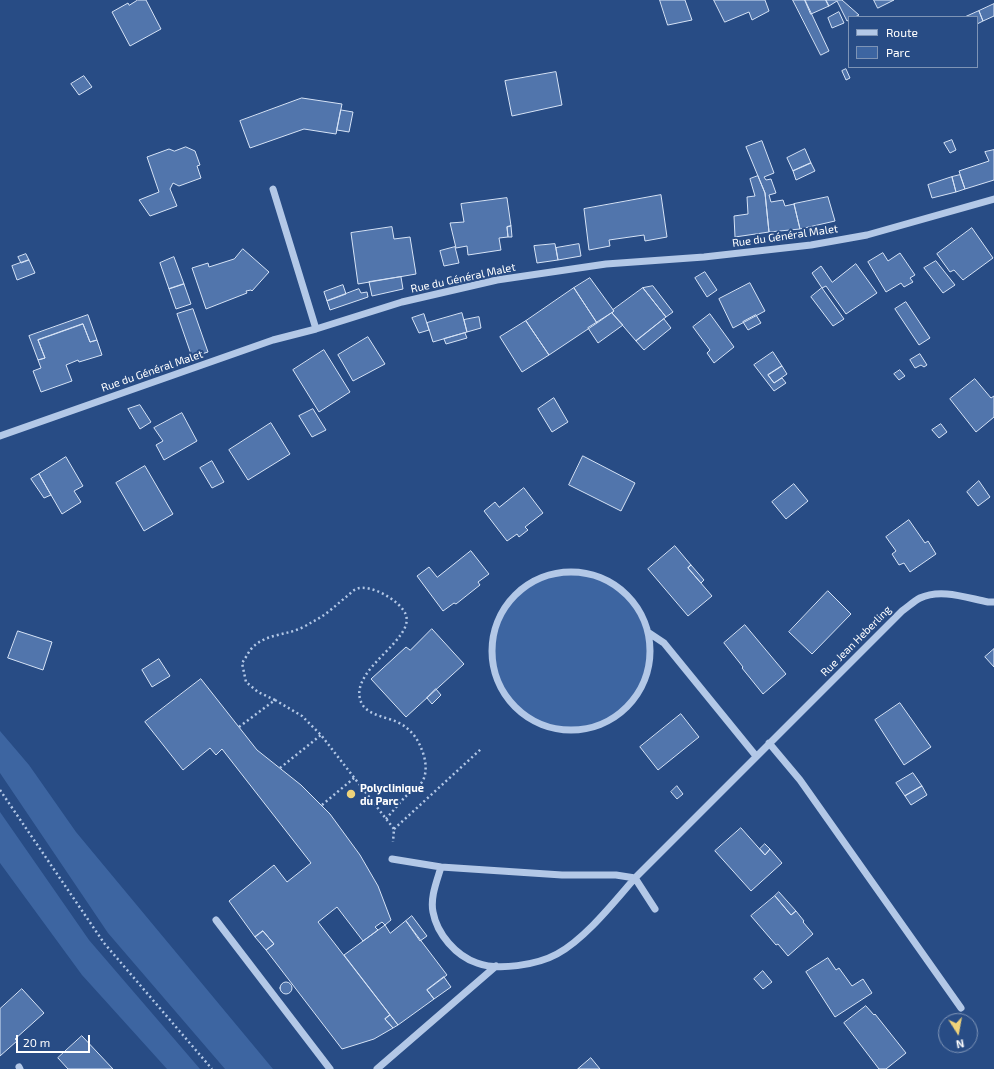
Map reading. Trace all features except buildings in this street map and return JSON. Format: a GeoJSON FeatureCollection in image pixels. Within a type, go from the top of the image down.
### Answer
{"type":"FeatureCollection","features":[{"type":"Feature","properties":{"kind":"street"},"geometry":{"type":"LineString","coordinates":[[273,189],[316,329]]}},
{"type":"Feature","properties":{"kind":"street","name":"Rue du Général Malet"},"geometry":{"type":"LineString","coordinates":[[0,436],[273,340],[316,329],[402,302],[497,280],[606,264],[704,257],[811,245],[867,234],[994,200]]}},
{"type":"Feature","properties":{"kind":"street"},"geometry":{"type":"LineString","coordinates":[[649,633],[651,660],[643,685],[628,707],[606,723],[580,730],[554,729],[529,719],[509,701],[496,678],[491,652],[495,626],[507,603],[525,585],[549,574],[575,571],[600,576],[623,590],[640,609],[649,633],[664,643],[756,756]]}},
{"type":"Feature","properties":{"kind":"street","name":"Rue Jean Heberling"},"geometry":{"type":"LineString","coordinates":[[441,867],[432,900],[433,912],[439,930],[461,955],[477,963],[496,966],[525,964],[543,960],[557,954],[572,943],[598,919],[635,878],[902,611],[920,598],[931,594],[944,593],[994,602]]}},
{"type":"Feature","properties":{"kind":"street"},"geometry":{"type":"LineString","coordinates":[[769,743],[800,780],[961,1008]]}},
{"type":"Feature","properties":{"kind":"street"},"geometry":{"type":"LineString","coordinates":[[392,859],[441,867],[562,875],[616,875],[635,878],[655,909]]}},
{"type":"Feature","properties":{"kind":"street"},"geometry":{"type":"LineString","coordinates":[[216,920],[330,1069]]}},
{"type":"Feature","properties":{"kind":"street"},"geometry":{"type":"LineString","coordinates":[[377,1069],[496,966]]}},
{"type":"Feature","properties":{"kind":"path"},"geometry":{"type":"LineString","coordinates":[[386,819],[404,798],[422,781],[427,765],[420,742],[410,731],[397,722],[379,717],[365,708],[360,699],[359,687],[366,676],[378,659],[402,635],[406,624],[406,616],[400,606],[378,591],[367,588],[356,589],[313,622],[292,631],[271,637],[253,646],[242,663],[246,682],[258,692],[302,716],[320,735],[354,778],[386,819],[394,829],[481,749]]}},
{"type":"Feature","properties":{"kind":"path"},"geometry":{"type":"LineString","coordinates":[[239,727],[275,700]]}},
{"type":"Feature","properties":{"kind":"path"},"geometry":{"type":"LineString","coordinates":[[280,768],[320,735]]}},
{"type":"Feature","properties":{"kind":"path"},"geometry":{"type":"LineString","coordinates":[[322,805],[354,778]]}},
{"type":"Feature","properties":{"kind":"path"},"geometry":{"type":"LineString","coordinates":[[0,790],[104,942],[212,1069]]}},
{"type":"Feature","properties":{"kind":"green space"},"geometry":{"type":"Polygon","coordinates":[[[579,572],[594,575],[608,581],[627,595],[637,607],[647,628],[650,651],[647,674],[637,695],[627,707],[615,717],[594,727],[579,730],[563,730],[548,727],[527,717],[515,707],[505,695],[495,674],[493,666],[492,643],[495,628],[505,607],[515,595],[527,585],[548,575],[556,573],[579,572]]]}},
{"type":"Feature","properties":{"kind":"green space"},"geometry":{"type":"Polygon","coordinates":[[[0,731],[29,765],[76,832],[273,1069],[225,1069],[108,933],[0,773],[0,731]]]}},
{"type":"Feature","properties":{"kind":"green space"},"geometry":{"type":"Polygon","coordinates":[[[0,812],[89,940],[200,1069],[167,1069],[82,975],[0,863],[0,812]]]}},
{"type":"Feature","properties":{"kind":"place","name":"Polyclinique du Parc"},"geometry":{"type":"Point","coordinates":[351,794]}}]}
